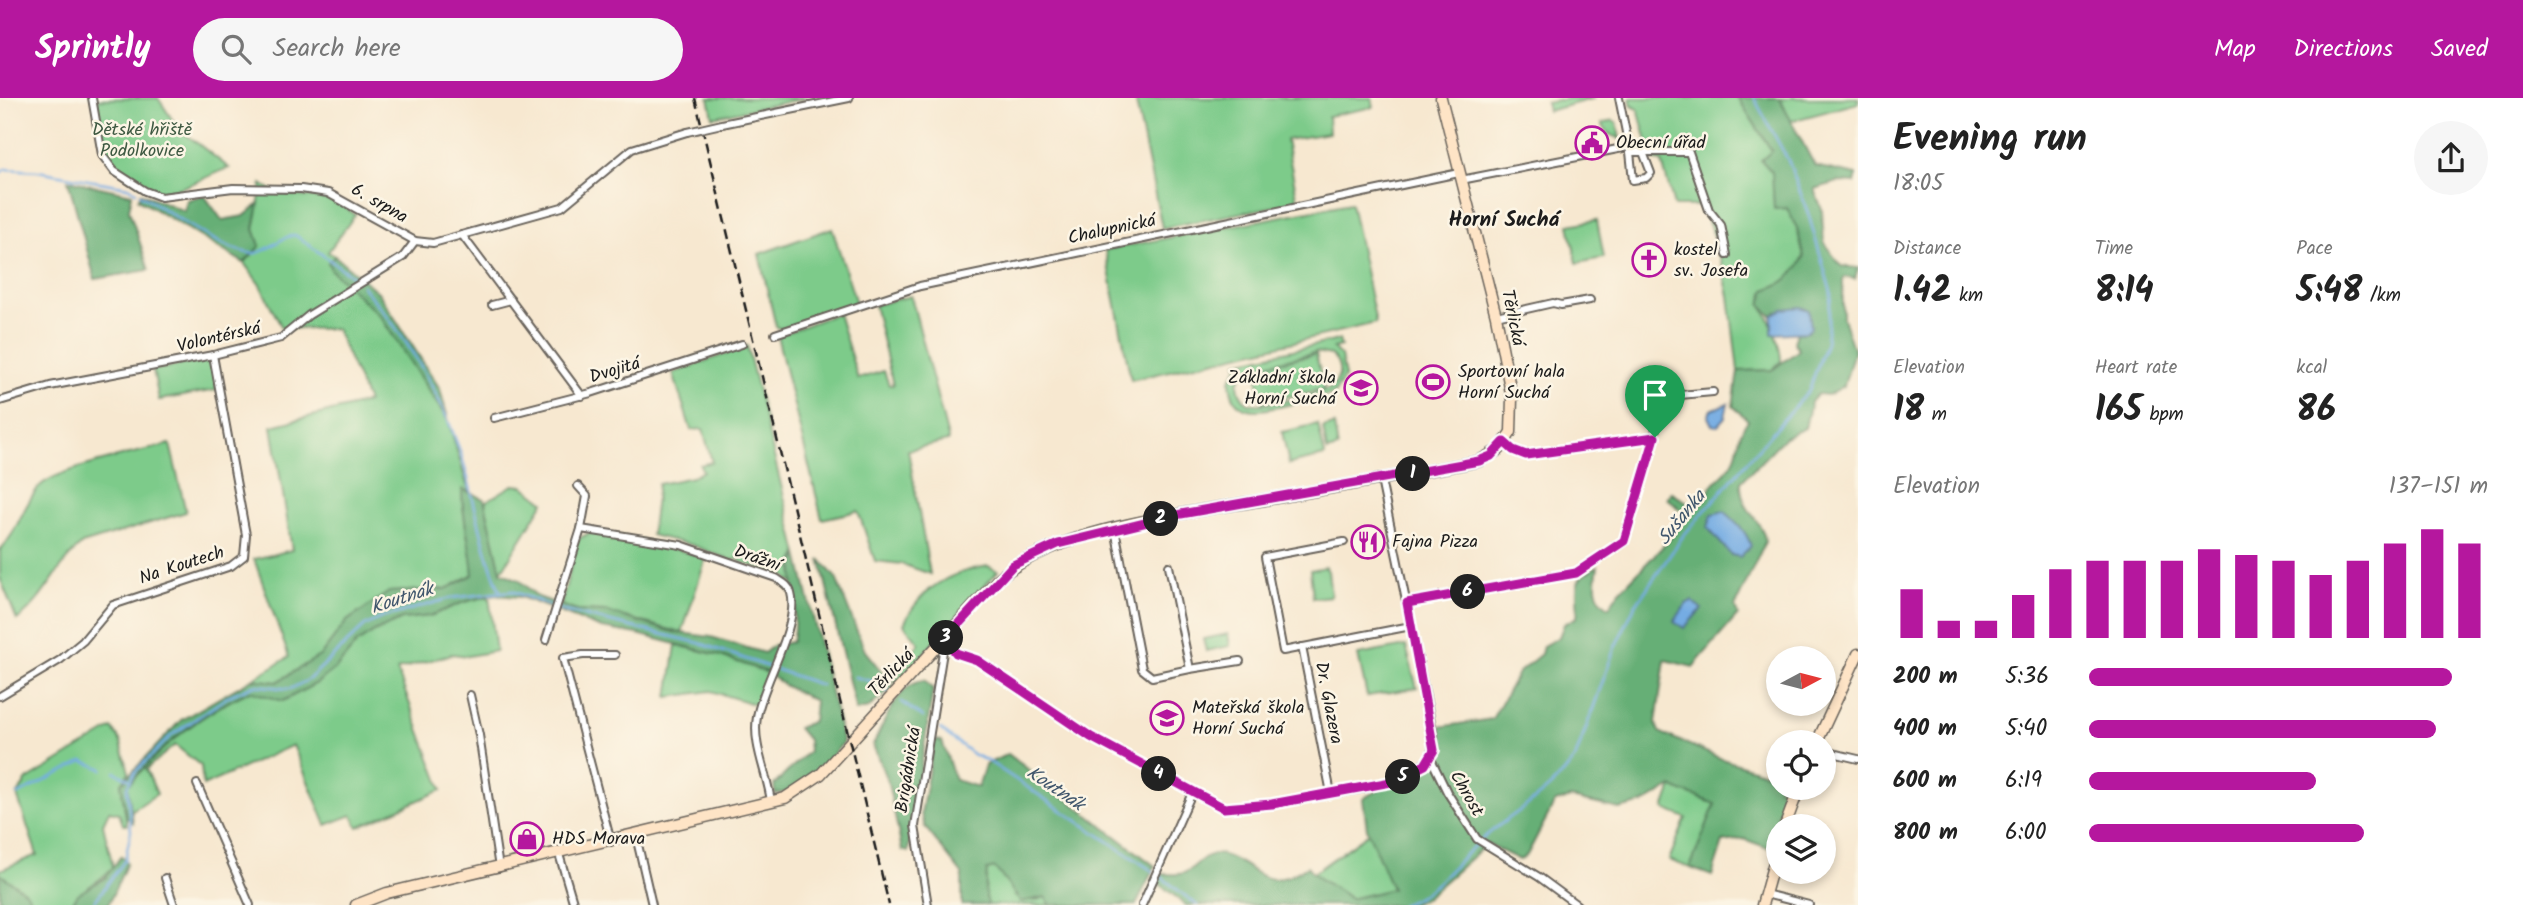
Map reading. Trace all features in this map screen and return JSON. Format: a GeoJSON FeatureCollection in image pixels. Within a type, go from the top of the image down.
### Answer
{"type":"FeatureCollection","features":[{"type":"Feature","properties":{"kind":"main road","name":"Těrlická"},"geometry":{"type":"LineString","coordinates":[[356,905],[387,893],[636,836],[771,802],[797,792],[821,774],[988,590],[1020,560],[1058,544],[1181,514],[1381,480],[1479,461],[1491,456],[1511,432],[1514,412],[1496,316],[1440,98]]}},
{"type":"Feature","properties":{"kind":"main road"},"geometry":{"type":"LineString","coordinates":[[1823,730],[1858,654]]}},
{"type":"Feature","properties":{"kind":"street","name":"6. srpna"},"geometry":{"type":"LineString","coordinates":[[92,98],[102,155],[121,177],[145,191],[161,197],[245,188],[301,189],[328,193],[415,241],[433,243],[562,207],[632,149],[687,132],[849,98]]}},
{"type":"Feature","properties":{"kind":"street"},"geometry":{"type":"LineString","coordinates":[[1619,98],[1633,180],[1651,173],[1650,164],[1643,152]]}},
{"type":"Feature","properties":{"kind":"street","name":"Chalupnická"},"geometry":{"type":"LineString","coordinates":[[775,334],[920,286],[1460,176],[1629,149],[1643,152],[1689,152],[1709,210],[1721,225],[1727,255]]}},
{"type":"Feature","properties":{"kind":"street"},"geometry":{"type":"LineString","coordinates":[[462,235],[582,396]]}},
{"type":"Feature","properties":{"kind":"street","name":"Volontérská"},"geometry":{"type":"LineString","coordinates":[[0,401],[50,386],[213,355],[281,338],[309,315],[403,257],[415,241]]}},
{"type":"Feature","properties":{"kind":"street"},"geometry":{"type":"LineString","coordinates":[[492,305],[511,300]]}},
{"type":"Feature","properties":{"kind":"street"},"geometry":{"type":"LineString","coordinates":[[1496,316],[1553,303],[1561,305],[1590,300]]}},
{"type":"Feature","properties":{"kind":"street","name":"Dvojitá"},"geometry":{"type":"LineString","coordinates":[[494,418],[582,396],[742,344]]}},
{"type":"Feature","properties":{"kind":"street","name":"Na Koutech"},"geometry":{"type":"LineString","coordinates":[[0,696],[75,648],[113,605],[231,566],[244,556],[246,535],[213,355]]}},
{"type":"Feature","properties":{"kind":"street"},"geometry":{"type":"LineString","coordinates":[[1407,603],[1576,573],[1624,541],[1655,437],[1658,397],[1713,392]]}},
{"type":"Feature","properties":{"kind":"street"},"geometry":{"type":"LineString","coordinates":[[1504,442],[1513,450],[1526,455],[1655,437]]}},
{"type":"Feature","properties":{"kind":"street","name":"Chrost"},"geometry":{"type":"LineString","coordinates":[[1381,480],[1434,736],[1431,759],[1447,792],[1480,842],[1539,877],[1577,905]]}},
{"type":"Feature","properties":{"kind":"street"},"geometry":{"type":"LineString","coordinates":[[546,640],[581,529],[587,496],[578,486]]}},
{"type":"Feature","properties":{"kind":"street","name":"Drážní"},"geometry":{"type":"LineString","coordinates":[[581,529],[681,545],[786,584],[791,592],[791,606],[757,717],[756,733],[771,802]]}},
{"type":"Feature","properties":{"kind":"street"},"geometry":{"type":"LineString","coordinates":[[1115,529],[1142,669],[1152,677],[1240,661]]}},
{"type":"Feature","properties":{"kind":"street","name":"Dr. Glazera"},"geometry":{"type":"LineString","coordinates":[[1331,793],[1302,647],[1283,651],[1265,557],[1344,542]]}},
{"type":"Feature","properties":{"kind":"street"},"geometry":{"type":"LineString","coordinates":[[1169,566],[1190,669]]}},
{"type":"Feature","properties":{"kind":"street"},"geometry":{"type":"LineString","coordinates":[[1302,647],[1411,626]]}},
{"type":"Feature","properties":{"kind":"street"},"geometry":{"type":"LineString","coordinates":[[945,639],[956,653],[977,660],[1091,737],[1224,808],[1234,809],[1391,782],[1413,773],[1431,759]]}},
{"type":"Feature","properties":{"kind":"street","name":"Brigádnická"},"geometry":{"type":"LineString","coordinates":[[928,905],[915,826],[945,639]]}},
{"type":"Feature","properties":{"kind":"street"},"geometry":{"type":"LineString","coordinates":[[611,842],[563,658],[615,655]]}},
{"type":"Feature","properties":{"kind":"street"},"geometry":{"type":"LineString","coordinates":[[470,695],[479,735],[499,868]]}},
{"type":"Feature","properties":{"kind":"street"},"geometry":{"type":"LineString","coordinates":[[1836,754],[1858,759]]}},
{"type":"Feature","properties":{"kind":"street"},"geometry":{"type":"LineString","coordinates":[[197,784],[250,905]]}},
{"type":"Feature","properties":{"kind":"street"},"geometry":{"type":"LineString","coordinates":[[1142,905],[1192,793]]}},
{"type":"Feature","properties":{"kind":"street"},"geometry":{"type":"LineString","coordinates":[[636,836],[652,905]]}},
{"type":"Feature","properties":{"kind":"street"},"geometry":{"type":"LineString","coordinates":[[559,854],[573,905]]}},
{"type":"Feature","properties":{"kind":"street"},"geometry":{"type":"LineString","coordinates":[[165,878],[174,905]]}},
{"type":"Feature","properties":{"kind":"street"},"geometry":{"type":"LineString","coordinates":[[1764,900],[1809,905]]}},
{"type":"Feature","properties":{"kind":"green space","name":"Dětské hřiště Podolkovice"},"geometry":{"type":"Polygon","coordinates":[[[158,98],[178,128],[229,168],[183,187],[164,191],[141,185],[119,169],[102,138],[97,99],[158,98]]]}},
{"type":"Feature","properties":{"kind":"green space"},"geometry":{"type":"Polygon","coordinates":[[[709,98],[807,98],[713,117],[709,98]]]}},
{"type":"Feature","properties":{"kind":"green space"},"geometry":{"type":"Polygon","coordinates":[[[1135,98],[1372,98],[1374,107],[1328,116],[1329,133],[1286,140],[1298,202],[1162,228],[1135,98]]]}},
{"type":"Feature","properties":{"kind":"green space"},"geometry":{"type":"Polygon","coordinates":[[[1571,98],[1595,98],[1548,111],[1546,103],[1571,98]]]}},
{"type":"Feature","properties":{"kind":"green space"},"geometry":{"type":"Polygon","coordinates":[[[1630,98],[1738,98],[1772,151],[1774,209],[1787,208],[1797,228],[1804,257],[1788,278],[1765,290],[1761,305],[1771,324],[1781,355],[1781,361],[1772,370],[1738,371],[1729,296],[1716,240],[1701,206],[1674,206],[1662,162],[1652,160],[1638,109],[1632,106],[1630,98]]]}},
{"type":"Feature","properties":{"kind":"green space"},"geometry":{"type":"Polygon","coordinates":[[[1738,98],[1779,98],[1815,166],[1857,175],[1855,183],[1838,182],[1814,189],[1822,210],[1824,243],[1841,266],[1858,268],[1855,279],[1845,277],[1843,280],[1843,318],[1854,351],[1844,386],[1828,395],[1818,394],[1811,402],[1805,428],[1785,437],[1741,482],[1744,501],[1761,528],[1765,542],[1735,607],[1738,615],[1693,667],[1665,660],[1656,723],[1659,732],[1722,759],[1766,773],[1766,800],[1782,800],[1778,814],[1766,814],[1766,847],[1744,839],[1723,842],[1712,876],[1690,868],[1715,804],[1672,787],[1644,803],[1619,809],[1571,798],[1555,802],[1527,855],[1520,860],[1487,844],[1427,897],[1411,905],[1186,905],[1158,883],[1162,874],[1184,873],[1206,857],[1216,854],[1235,860],[1271,879],[1292,875],[1307,866],[1350,899],[1392,889],[1367,829],[1363,799],[1425,769],[1437,746],[1438,727],[1492,719],[1518,673],[1541,654],[1543,646],[1559,637],[1564,624],[1577,617],[1579,582],[1582,576],[1598,566],[1598,594],[1609,607],[1619,592],[1671,538],[1684,513],[1667,498],[1671,492],[1691,505],[1706,498],[1711,487],[1733,462],[1741,431],[1748,420],[1733,406],[1738,371],[1772,370],[1799,350],[1794,342],[1797,333],[1807,332],[1777,312],[1772,316],[1761,305],[1765,290],[1788,278],[1804,257],[1797,228],[1787,208],[1774,209],[1772,172],[1761,160],[1772,151],[1738,98]]]}},
{"type":"Feature","properties":{"kind":"green space"},"geometry":{"type":"Polygon","coordinates":[[[1780,98],[1858,98],[1858,103],[1791,121],[1780,98]]]}},
{"type":"Feature","properties":{"kind":"green space"},"geometry":{"type":"Polygon","coordinates":[[[1613,120],[1617,123],[1620,139],[1609,134],[1602,124],[1613,120]]]}},
{"type":"Feature","properties":{"kind":"green space"},"geometry":{"type":"Polygon","coordinates":[[[68,180],[132,194],[129,210],[149,270],[95,279],[68,180]]]}},
{"type":"Feature","properties":{"kind":"green space"},"geometry":{"type":"Polygon","coordinates":[[[262,184],[284,194],[330,201],[355,215],[328,252],[335,256],[329,262],[331,269],[380,316],[445,409],[469,492],[462,489],[473,574],[446,589],[389,592],[347,621],[321,655],[277,682],[252,679],[289,657],[254,559],[292,550],[272,426],[368,402],[336,329],[282,328],[260,285],[244,263],[260,246],[254,229],[262,184]]]}},
{"type":"Feature","properties":{"kind":"green space"},"geometry":{"type":"Polygon","coordinates":[[[141,193],[184,211],[187,200],[204,195],[222,220],[244,216],[259,204],[254,229],[260,246],[244,263],[138,199],[141,193]]]}},
{"type":"Feature","properties":{"kind":"green space"},"geometry":{"type":"Polygon","coordinates":[[[1351,203],[1376,323],[1131,380],[1105,250],[1351,203]]]}},
{"type":"Feature","properties":{"kind":"green space"},"geometry":{"type":"Polygon","coordinates":[[[1597,220],[1604,258],[1577,263],[1569,225],[1597,220]]]}},
{"type":"Feature","properties":{"kind":"green space"},"geometry":{"type":"Polygon","coordinates":[[[832,228],[856,303],[781,329],[776,327],[759,254],[832,228]]]}},
{"type":"Feature","properties":{"kind":"green space"},"geometry":{"type":"Polygon","coordinates":[[[335,256],[378,292],[440,389],[449,422],[380,316],[331,270],[328,262],[335,256]]]}},
{"type":"Feature","properties":{"kind":"green space"},"geometry":{"type":"Polygon","coordinates":[[[911,296],[948,438],[948,441],[908,450],[930,574],[902,564],[875,561],[858,511],[822,519],[778,340],[780,335],[838,313],[858,379],[884,371],[889,385],[893,385],[874,305],[911,296]]]}},
{"type":"Feature","properties":{"kind":"green space"},"geometry":{"type":"Polygon","coordinates":[[[1339,340],[1341,346],[1333,348],[1341,356],[1345,376],[1335,393],[1330,395],[1271,409],[1251,410],[1236,402],[1232,393],[1230,380],[1238,367],[1237,362],[1339,340]],[[1316,352],[1247,369],[1238,382],[1240,393],[1247,402],[1263,404],[1302,397],[1331,388],[1339,371],[1331,355],[1316,352]]]}},
{"type":"Feature","properties":{"kind":"green space"},"geometry":{"type":"Polygon","coordinates":[[[747,346],[798,554],[792,565],[796,587],[784,575],[740,562],[739,558],[733,561],[692,545],[651,535],[658,484],[692,477],[703,471],[700,465],[712,462],[703,429],[691,430],[673,373],[747,346]]]}},
{"type":"Feature","properties":{"kind":"green space"},"geometry":{"type":"Polygon","coordinates":[[[1316,354],[1324,389],[1262,402],[1255,367],[1316,354]]]}},
{"type":"Feature","properties":{"kind":"green space"},"geometry":{"type":"Polygon","coordinates":[[[206,360],[212,366],[217,390],[159,400],[153,370],[206,360]]]}},
{"type":"Feature","properties":{"kind":"green space"},"geometry":{"type":"Polygon","coordinates":[[[1318,424],[1325,456],[1289,464],[1282,432],[1318,424]]]}},
{"type":"Feature","properties":{"kind":"green space"},"geometry":{"type":"Polygon","coordinates":[[[1334,425],[1338,448],[1327,451],[1323,428],[1334,425]]]}},
{"type":"Feature","properties":{"kind":"green space"},"geometry":{"type":"Polygon","coordinates":[[[170,444],[186,512],[82,544],[65,562],[36,602],[17,620],[0,578],[0,550],[40,486],[63,473],[81,467],[170,444]]]}},
{"type":"Feature","properties":{"kind":"green space"},"geometry":{"type":"Polygon","coordinates":[[[513,485],[523,486],[544,502],[501,572],[485,502],[513,485]]]}},
{"type":"Feature","properties":{"kind":"green space"},"geometry":{"type":"Polygon","coordinates":[[[462,489],[484,499],[501,572],[519,580],[538,597],[577,611],[607,612],[674,632],[711,637],[764,653],[774,645],[792,642],[794,571],[798,554],[843,743],[804,782],[795,788],[775,794],[774,785],[809,751],[808,740],[798,728],[813,721],[815,701],[785,686],[769,673],[718,655],[637,634],[601,628],[521,597],[493,595],[464,602],[430,616],[402,619],[376,631],[357,643],[337,667],[317,683],[283,701],[250,691],[215,709],[183,731],[127,786],[133,822],[126,817],[121,784],[181,720],[252,679],[277,682],[321,655],[347,621],[389,592],[446,589],[473,575],[462,489]]]}},
{"type":"Feature","properties":{"kind":"green space"},"geometry":{"type":"Polygon","coordinates":[[[591,532],[655,543],[706,558],[682,633],[607,612],[577,611],[561,605],[578,539],[591,532]]]}},
{"type":"Feature","properties":{"kind":"green space"},"geometry":{"type":"Polygon","coordinates":[[[820,559],[836,578],[865,651],[894,687],[868,708],[856,711],[820,559]]]}},
{"type":"Feature","properties":{"kind":"green space"},"geometry":{"type":"Polygon","coordinates":[[[988,566],[998,571],[897,683],[893,681],[919,643],[904,624],[919,601],[928,591],[949,577],[988,566]]]}},
{"type":"Feature","properties":{"kind":"green space"},"geometry":{"type":"Polygon","coordinates":[[[1325,567],[1328,571],[1331,596],[1313,598],[1310,570],[1325,567]]]}},
{"type":"Feature","properties":{"kind":"green space"},"geometry":{"type":"Polygon","coordinates":[[[489,596],[496,651],[468,656],[452,654],[397,670],[442,790],[358,827],[352,815],[326,825],[293,745],[203,786],[201,766],[175,745],[146,769],[157,794],[131,811],[127,786],[183,731],[215,709],[250,691],[283,701],[317,683],[337,667],[357,643],[376,631],[402,619],[430,616],[464,602],[489,596]]]}},
{"type":"Feature","properties":{"kind":"green space"},"geometry":{"type":"Polygon","coordinates":[[[1228,634],[1230,646],[1206,651],[1203,639],[1228,634]]]}},
{"type":"Feature","properties":{"kind":"green space"},"geometry":{"type":"Polygon","coordinates":[[[676,645],[718,655],[769,673],[757,705],[711,691],[668,697],[676,645]]]}},
{"type":"Feature","properties":{"kind":"green space"},"geometry":{"type":"Polygon","coordinates":[[[1406,646],[1417,688],[1367,696],[1358,655],[1406,646]]]}},
{"type":"Feature","properties":{"kind":"green space"},"geometry":{"type":"Polygon","coordinates":[[[924,680],[933,689],[908,852],[902,850],[888,783],[873,745],[899,697],[914,683],[924,680]]]}},
{"type":"Feature","properties":{"kind":"green space"},"geometry":{"type":"Polygon","coordinates":[[[112,728],[120,740],[129,772],[121,784],[127,825],[123,825],[119,813],[109,811],[103,824],[113,867],[80,894],[71,905],[0,905],[0,870],[37,855],[17,795],[27,780],[112,728]]]}},
{"type":"Feature","properties":{"kind":"green space"},"geometry":{"type":"Polygon","coordinates":[[[934,740],[942,741],[955,780],[978,787],[985,765],[1008,754],[1155,866],[1136,905],[1051,905],[1045,897],[1021,902],[995,868],[987,870],[985,892],[988,905],[962,905],[962,874],[925,827],[921,814],[934,740]]]}},
{"type":"Feature","properties":{"kind":"green space"},"geometry":{"type":"Polygon","coordinates":[[[1672,787],[1715,804],[1690,868],[1669,860],[1686,818],[1664,809],[1672,787]]]}},
{"type":"Feature","properties":{"kind":"green space"},"geometry":{"type":"Polygon","coordinates":[[[1369,833],[1393,889],[1350,899],[1315,878],[1312,874],[1369,833]]]}},
{"type":"Feature","properties":{"kind":"green space"},"geometry":{"type":"Polygon","coordinates":[[[121,856],[127,863],[108,905],[71,905],[78,894],[105,878],[121,856]]]}},
{"type":"Feature","properties":{"kind":"green space"},"geometry":{"type":"Polygon","coordinates":[[[995,868],[1010,884],[1015,896],[1034,901],[1045,897],[1051,905],[988,905],[985,892],[987,870],[995,868]]]}},
{"type":"Feature","properties":{"kind":"green space"},"geometry":{"type":"Polygon","coordinates":[[[0,874],[27,893],[33,905],[4,905],[0,899],[0,874]]]}},
{"type":"Feature","properties":{"kind":"water"},"geometry":{"type":"Polygon","coordinates":[[[1800,307],[1809,310],[1811,328],[1807,332],[1772,334],[1772,316],[1783,309],[1800,307]]]}},
{"type":"Feature","properties":{"kind":"water"},"geometry":{"type":"Polygon","coordinates":[[[1728,403],[1725,417],[1717,426],[1712,425],[1708,417],[1711,410],[1728,403]]]}},
{"type":"Feature","properties":{"kind":"water"},"geometry":{"type":"Polygon","coordinates":[[[1724,511],[1747,536],[1751,546],[1740,557],[1731,555],[1708,528],[1712,514],[1724,511]]]}},
{"type":"Feature","properties":{"kind":"water"},"geometry":{"type":"Polygon","coordinates":[[[1692,601],[1702,609],[1684,628],[1674,622],[1687,603],[1692,601]]]}},
{"type":"Feature","properties":{"kind":"waterway","name":"Sušanka"},"geometry":{"type":"LineString","coordinates":[[1401,905],[1431,888],[1485,836],[1541,794],[1566,770],[1576,756],[1615,647],[1635,606],[1683,536],[1809,390],[1826,343],[1831,292],[1808,213],[1788,160],[1754,98]]}},
{"type":"Feature","properties":{"kind":"waterway"},"geometry":{"type":"LineString","coordinates":[[0,173],[5,169],[38,171],[128,187],[136,192]]}},
{"type":"Feature","properties":{"kind":"waterway"},"geometry":{"type":"LineString","coordinates":[[140,194],[214,240],[245,252],[261,252],[295,235],[356,279]]}},
{"type":"Feature","properties":{"kind":"waterway"},"geometry":{"type":"LineString","coordinates":[[362,286],[406,343],[431,385],[452,429],[500,591]]}},
{"type":"Feature","properties":{"kind":"waterway","name":"Koutnák"},"geometry":{"type":"LineString","coordinates":[[92,905],[125,860],[131,831],[127,787],[135,772],[172,735],[229,696],[254,685],[290,689],[308,680],[365,626],[381,618],[451,598],[512,591],[564,611],[699,643],[821,685]]}},
{"type":"Feature","properties":{"kind":"waterway","name":"Koutnák"},"geometry":{"type":"LineString","coordinates":[[855,677],[878,683],[890,693]]}},
{"type":"Feature","properties":{"kind":"waterway","name":"Koutnák"},"geometry":{"type":"LineString","coordinates":[[901,702],[923,717]]}},
{"type":"Feature","properties":{"kind":"waterway","name":"Koutnák"},"geometry":{"type":"LineString","coordinates":[[940,729],[974,755],[988,761],[1154,872]]}},
{"type":"Feature","properties":{"kind":"waterway"},"geometry":{"type":"LineString","coordinates":[[17,795],[83,761],[103,769]]}},
{"type":"Feature","properties":{"kind":"waterway"},"geometry":{"type":"LineString","coordinates":[[115,772],[129,779]]}},
{"type":"Feature","properties":{"kind":"waterway","name":"Koutnák"},"geometry":{"type":"LineString","coordinates":[[1160,876],[1197,905]]}},
{"type":"Feature","properties":{"kind":"railway"},"geometry":{"type":"LineString","coordinates":[[695,98],[889,905]]}},
{"type":"Feature","properties":{"kind":"place","name":"Obecní úřad"},"geometry":{"type":"Point","coordinates":[1592,143]}},
{"type":"Feature","properties":{"kind":"place","name":"kostel sv. Josefa"},"geometry":{"type":"Point","coordinates":[1649,260]}},
{"type":"Feature","properties":{"kind":"place","name":"Sportovní hala Horní Suchá"},"geometry":{"type":"Point","coordinates":[1433,382]}},
{"type":"Feature","properties":{"kind":"place","name":"Základní škola Horní Suchá"},"geometry":{"type":"Point","coordinates":[1361,388]}},
{"type":"Feature","properties":{"kind":"place","name":"Fajna Pizza"},"geometry":{"type":"Point","coordinates":[1368,542]}},
{"type":"Feature","properties":{"kind":"place","name":"Mateřská škola Horní Suchá"},"geometry":{"type":"Point","coordinates":[1167,718]}},
{"type":"Feature","properties":{"kind":"place","name":"HDS Morava"},"geometry":{"type":"Point","coordinates":[527,839]}},
{"type":"Feature","properties":{"kind":"district","name":"Horní Suchá"},"geometry":{"type":"Point","coordinates":[1504,220]}},
{"type":"Feature","properties":{"kind":"route"},"geometry":{"type":"LineString","coordinates":[[1655,437],[1624,541],[1576,573],[1407,603],[1434,736],[1434,750],[1425,765],[1391,782],[1272,804],[1224,808],[1091,737],[977,660],[956,653],[945,639],[1013,565],[1042,550],[1086,536],[1181,514],[1479,461],[1491,456],[1504,442],[1513,450],[1526,455],[1655,437]]}}]}
